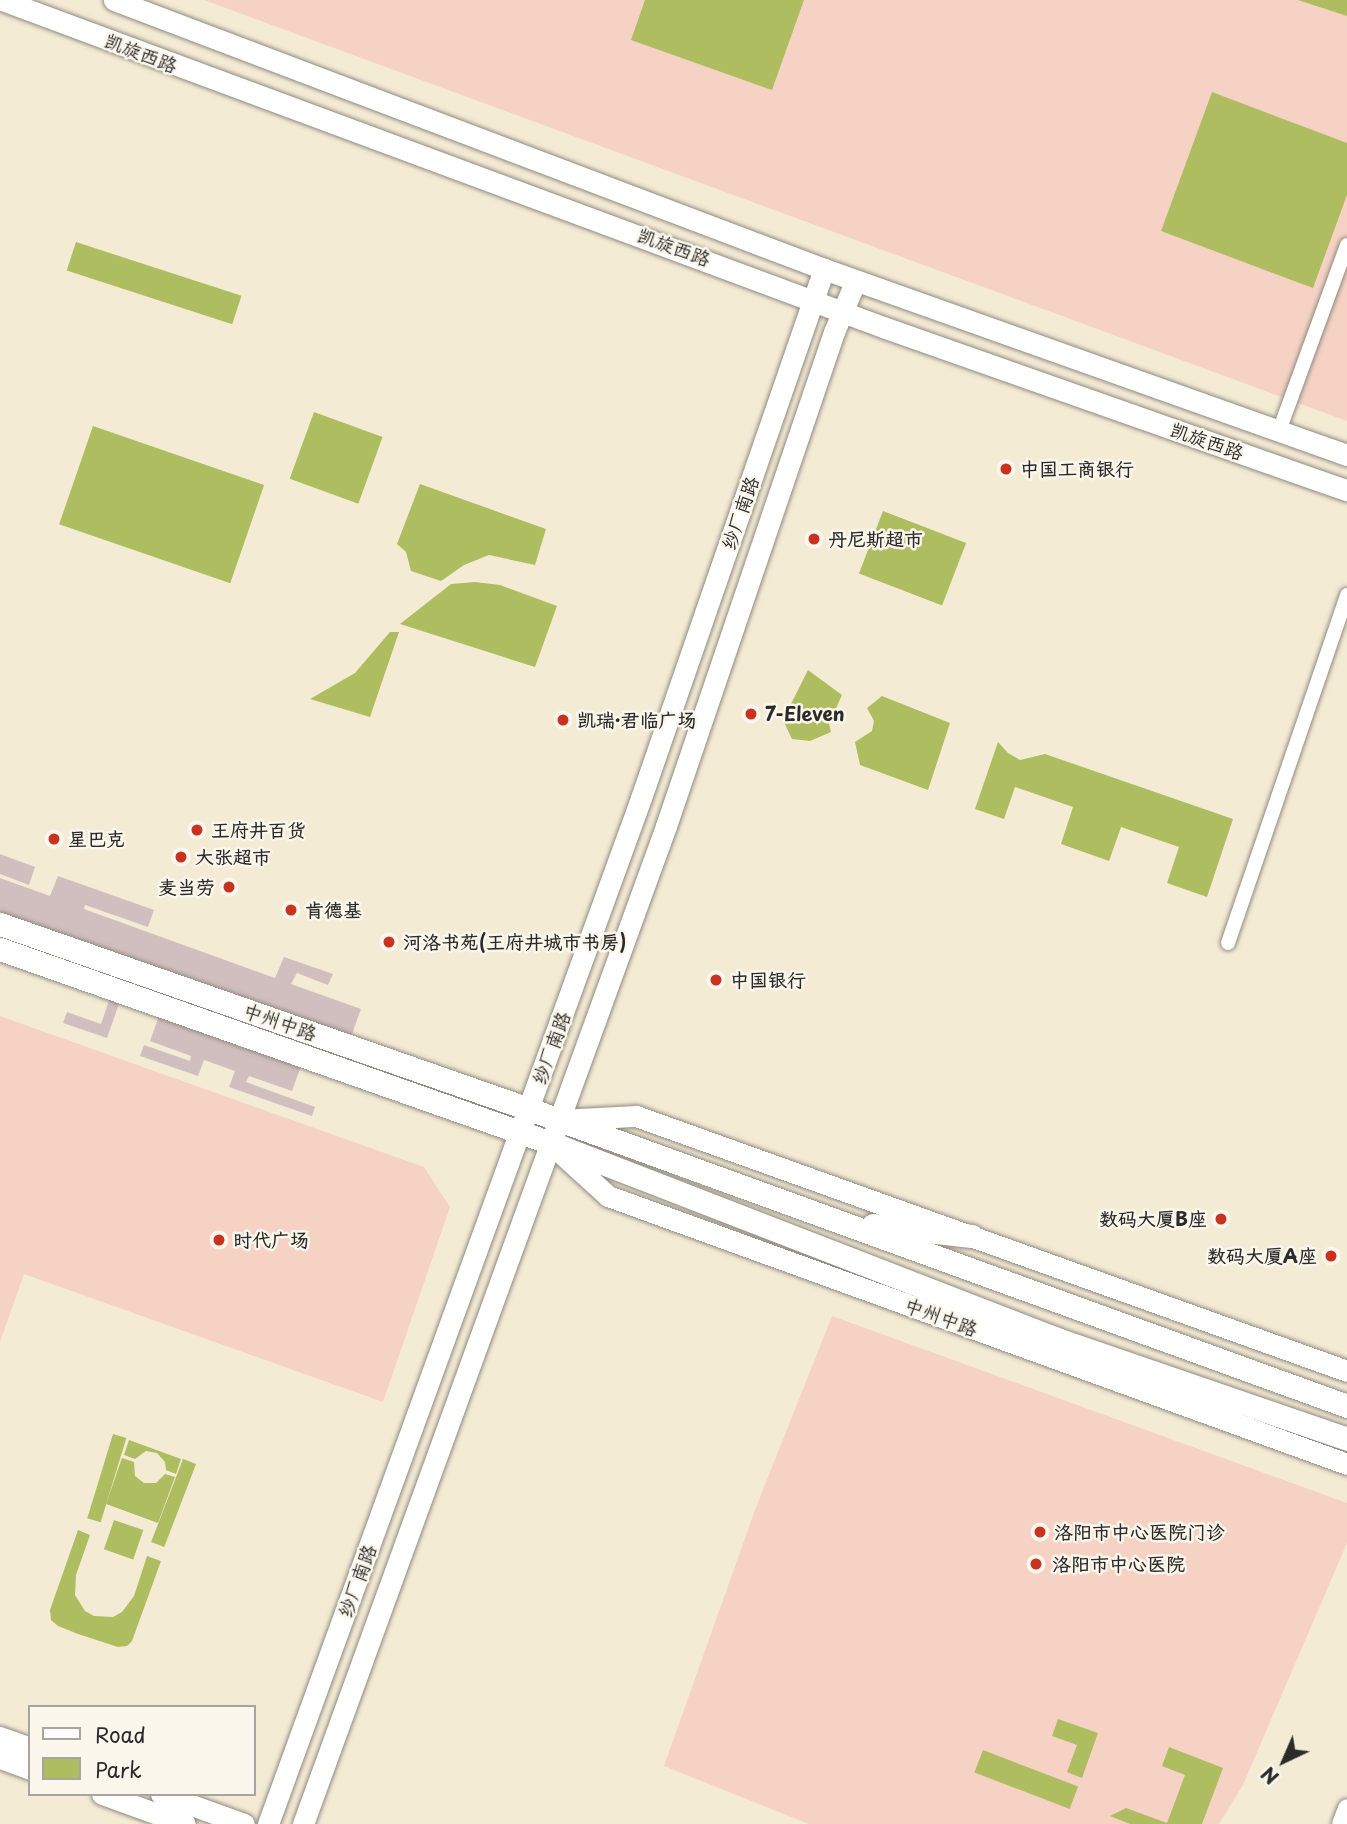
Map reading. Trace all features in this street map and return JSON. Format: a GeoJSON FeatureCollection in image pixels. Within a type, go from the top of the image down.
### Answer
{"type":"FeatureCollection","features":[{"type":"Feature","properties":{"kind":"main road","name":"凯旋西路"},"geometry":{"type":"LineString","coordinates":[[2,0],[813,300],[1347,490]]}},
{"type":"Feature","properties":{"kind":"main road","name":"凯旋西路"},"geometry":{"type":"LineString","coordinates":[[114,0],[824,269],[1347,455]]}},
{"type":"Feature","properties":{"kind":"main road","name":"纱厂南路"},"geometry":{"type":"LineString","coordinates":[[268,1824],[641,798],[824,269]]}},
{"type":"Feature","properties":{"kind":"main road","name":"纱厂南路"},"geometry":{"type":"LineString","coordinates":[[303,1824],[672,809],[843,310],[856,280]]}},
{"type":"Feature","properties":{"kind":"main road","name":"中州中路"},"geometry":{"type":"LineString","coordinates":[[0,924],[529,1108],[1347,1406]]}},
{"type":"Feature","properties":{"kind":"main road","name":"中州中路"},"geometry":{"type":"LineString","coordinates":[[0,949],[551,1143],[1057,1339],[1347,1439]]}},
{"type":"Feature","properties":{"kind":"main road","name":"中州中路"},"geometry":{"type":"LineString","coordinates":[[559,1121],[636,1116],[1347,1371]]}},
{"type":"Feature","properties":{"kind":"main road","name":"中州中路"},"geometry":{"type":"LineString","coordinates":[[551,1143],[608,1196],[1347,1464]]}},
{"type":"Feature","properties":{"kind":"main road"},"geometry":{"type":"LineString","coordinates":[[837,1222],[971,1236]]}},
{"type":"Feature","properties":{"kind":"main road"},"geometry":{"type":"LineString","coordinates":[[0,1737],[28,1747]]}},
{"type":"Feature","properties":{"kind":"main road"},"geometry":{"type":"LineString","coordinates":[[0,1758],[28,1768]]}},
{"type":"Feature","properties":{"kind":"main road"},"geometry":{"type":"LineString","coordinates":[[108,1796],[185,1824]]}},
{"type":"Feature","properties":{"kind":"main road"},"geometry":{"type":"LineString","coordinates":[[167,1796],[244,1824]]}},
{"type":"Feature","properties":{"kind":"street"},"geometry":{"type":"LineString","coordinates":[[1279,430],[1347,244]]}},
{"type":"Feature","properties":{"kind":"street"},"geometry":{"type":"LineString","coordinates":[[1228,943],[1347,596]]}},
{"type":"Feature","properties":{"kind":"street"},"geometry":{"type":"LineString","coordinates":[[1341,1824],[1347,1808]]}},
{"type":"Feature","properties":{"kind":"shaded area"},"geometry":{"type":"Polygon","coordinates":[[[204,0],[1347,0],[1347,421],[204,0]]]}},
{"type":"Feature","properties":{"kind":"shaded area"},"geometry":{"type":"Polygon","coordinates":[[[0,854],[35,867],[29,885],[0,874],[0,854]]]}},
{"type":"Feature","properties":{"kind":"shaded area"},"geometry":{"type":"Polygon","coordinates":[[[58,876],[154,910],[148,927],[85,905],[84,909],[275,978],[284,957],[333,974],[328,985],[297,973],[291,984],[361,1009],[336,1078],[301,1066],[292,1091],[249,1076],[246,1082],[315,1107],[312,1116],[229,1087],[235,1071],[204,1060],[198,1076],[140,1056],[144,1045],[190,1061],[191,1056],[150,1041],[159,1016],[120,1001],[107,1038],[63,1023],[67,1012],[101,1024],[110,998],[0,958],[0,878],[50,896],[58,876]]]}},
{"type":"Feature","properties":{"kind":"shaded area","name":"时代广场"},"geometry":{"type":"Polygon","coordinates":[[[0,1016],[424,1167],[450,1207],[383,1402],[24,1274],[0,1342],[0,1016]]]}},
{"type":"Feature","properties":{"kind":"shaded area","name":"洛阳市中心医院"},"geometry":{"type":"Polygon","coordinates":[[[832,1316],[1347,1503],[1347,1543],[1243,1785],[1219,1824],[809,1824],[664,1766],[755,1510],[832,1316]]]}},
{"type":"Feature","properties":{"kind":"green space"},"geometry":{"type":"Polygon","coordinates":[[[645,0],[804,0],[772,90],[631,40],[645,0]]]}},
{"type":"Feature","properties":{"kind":"green space"},"geometry":{"type":"Polygon","coordinates":[[[1298,0],[1347,0],[1347,16],[1298,0]]]}},
{"type":"Feature","properties":{"kind":"green space"},"geometry":{"type":"Polygon","coordinates":[[[1212,92],[1347,143],[1347,195],[1313,288],[1161,231],[1212,92]]]}},
{"type":"Feature","properties":{"kind":"green space"},"geometry":{"type":"Polygon","coordinates":[[[76,242],[241,296],[232,324],[67,271],[76,242]]]}},
{"type":"Feature","properties":{"kind":"green space"},"geometry":{"type":"Polygon","coordinates":[[[314,412],[383,437],[358,504],[290,479],[314,412]]]}},
{"type":"Feature","properties":{"kind":"green space"},"geometry":{"type":"Polygon","coordinates":[[[93,426],[264,485],[230,583],[59,524],[93,426]]]}},
{"type":"Feature","properties":{"kind":"green space"},"geometry":{"type":"Polygon","coordinates":[[[420,484],[546,529],[535,565],[489,555],[464,565],[441,581],[411,571],[406,552],[397,544],[420,484]]]}},
{"type":"Feature","properties":{"kind":"green space"},"geometry":{"type":"Polygon","coordinates":[[[883,511],[966,543],[942,605],[859,574],[883,511]]]}},
{"type":"Feature","properties":{"kind":"green space"},"geometry":{"type":"Polygon","coordinates":[[[475,582],[500,585],[557,606],[535,667],[400,624],[451,584],[475,582]]]}},
{"type":"Feature","properties":{"kind":"green space"},"geometry":{"type":"Polygon","coordinates":[[[390,632],[399,632],[370,717],[310,699],[355,673],[390,632]]]}},
{"type":"Feature","properties":{"kind":"green space"},"geometry":{"type":"Polygon","coordinates":[[[808,670],[842,695],[829,724],[831,732],[810,741],[792,739],[783,720],[808,670]]]}},
{"type":"Feature","properties":{"kind":"green space"},"geometry":{"type":"Polygon","coordinates":[[[882,696],[950,723],[928,790],[860,765],[855,742],[872,731],[874,721],[867,708],[882,696]]]}},
{"type":"Feature","properties":{"kind":"green space"},"geometry":{"type":"Polygon","coordinates":[[[998,742],[1008,753],[1020,760],[1045,754],[1233,819],[1207,897],[1167,883],[1179,847],[1121,827],[1109,861],[1061,844],[1073,807],[1015,787],[1004,819],[975,809],[998,742]]]}},
{"type":"Feature","properties":{"kind":"green space"},"geometry":{"type":"Polygon","coordinates":[[[113,1434],[126,1438],[101,1522],[87,1518],[113,1434]]]}},
{"type":"Feature","properties":{"kind":"green space"},"geometry":{"type":"Polygon","coordinates":[[[129,1440],[181,1459],[176,1474],[166,1470],[165,1462],[157,1453],[146,1451],[135,1459],[124,1455],[129,1440]]]}},
{"type":"Feature","properties":{"kind":"green space"},"geometry":{"type":"Polygon","coordinates":[[[122,1458],[134,1462],[135,1476],[144,1483],[156,1483],[165,1474],[175,1477],[158,1523],[106,1504],[122,1458]]]}},
{"type":"Feature","properties":{"kind":"green space"},"geometry":{"type":"Polygon","coordinates":[[[183,1459],[196,1464],[164,1547],[151,1542],[183,1459]]]}},
{"type":"Feature","properties":{"kind":"green space"},"geometry":{"type":"Polygon","coordinates":[[[114,1520],[143,1530],[133,1559],[104,1549],[114,1520]]]}},
{"type":"Feature","properties":{"kind":"green space"},"geometry":{"type":"Polygon","coordinates":[[[78,1530],[90,1535],[76,1575],[75,1595],[85,1611],[94,1616],[113,1617],[122,1612],[134,1596],[147,1556],[161,1561],[132,1641],[127,1646],[118,1647],[78,1634],[58,1626],[51,1620],[50,1610],[78,1530]]]}},
{"type":"Feature","properties":{"kind":"green space"},"geometry":{"type":"Polygon","coordinates":[[[1058,1719],[1098,1733],[1082,1778],[1067,1772],[1077,1745],[1052,1736],[1058,1719]]]}},
{"type":"Feature","properties":{"kind":"green space"},"geometry":{"type":"Polygon","coordinates":[[[1169,1747],[1223,1768],[1202,1824],[1130,1824],[1110,1816],[1126,1808],[1167,1823],[1185,1775],[1162,1766],[1169,1747]]]}},
{"type":"Feature","properties":{"kind":"green space"},"geometry":{"type":"Polygon","coordinates":[[[983,1750],[1078,1787],[1070,1809],[974,1772],[983,1750]]]}},
{"type":"Feature","properties":{"kind":"place","name":"中国工商银行"},"geometry":{"type":"Point","coordinates":[1006,469]}},
{"type":"Feature","properties":{"kind":"place","name":"丹尼斯超市"},"geometry":{"type":"Point","coordinates":[814,539]}},
{"type":"Feature","properties":{"kind":"place","name":"7-Eleven"},"geometry":{"type":"Point","coordinates":[751,714]}},
{"type":"Feature","properties":{"kind":"place","name":"凯瑞·君临广场"},"geometry":{"type":"Point","coordinates":[563,720]}},
{"type":"Feature","properties":{"kind":"place","name":"王府井百货"},"geometry":{"type":"Point","coordinates":[197,830]}},
{"type":"Feature","properties":{"kind":"place","name":"星巴克"},"geometry":{"type":"Point","coordinates":[54,839]}},
{"type":"Feature","properties":{"kind":"place","name":"大张超市"},"geometry":{"type":"Point","coordinates":[181,857]}},
{"type":"Feature","properties":{"kind":"place","name":"麦当劳"},"geometry":{"type":"Point","coordinates":[229,887]}},
{"type":"Feature","properties":{"kind":"place","name":"肯德基"},"geometry":{"type":"Point","coordinates":[291,910]}},
{"type":"Feature","properties":{"kind":"place","name":"河洛书苑(王府井城市书房)"},"geometry":{"type":"Point","coordinates":[389,942]}},
{"type":"Feature","properties":{"kind":"place","name":"中国银行"},"geometry":{"type":"Point","coordinates":[716,980]}},
{"type":"Feature","properties":{"kind":"place","name":"数码大厦B座"},"geometry":{"type":"Point","coordinates":[1221,1219]}},
{"type":"Feature","properties":{"kind":"place","name":"时代广场"},"geometry":{"type":"Point","coordinates":[219,1240]}},
{"type":"Feature","properties":{"kind":"place","name":"数码大厦A座"},"geometry":{"type":"Point","coordinates":[1331,1256]}},
{"type":"Feature","properties":{"kind":"place","name":"洛阳市中心医院门诊"},"geometry":{"type":"Point","coordinates":[1040,1532]}},
{"type":"Feature","properties":{"kind":"place","name":"洛阳市中心医院"},"geometry":{"type":"Point","coordinates":[1036,1564]}}]}
